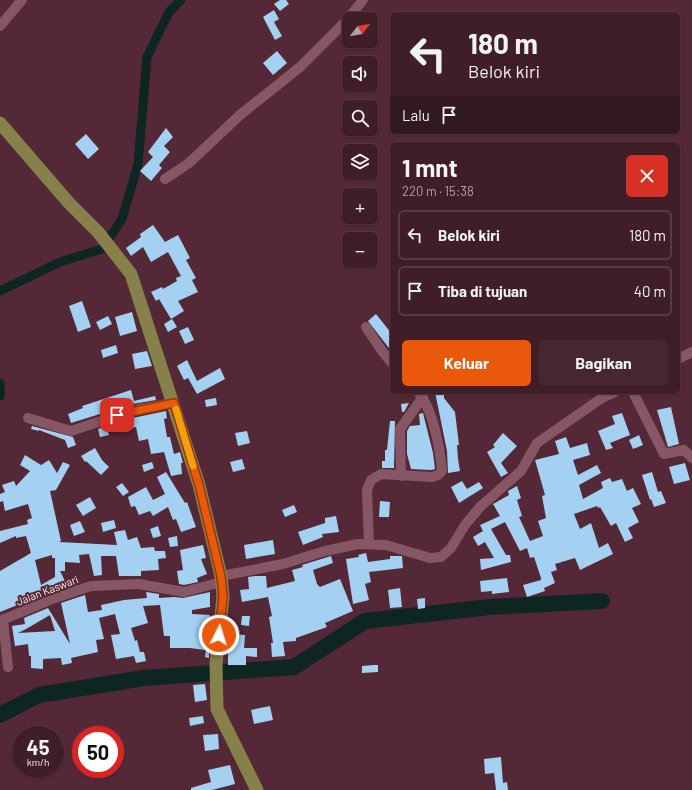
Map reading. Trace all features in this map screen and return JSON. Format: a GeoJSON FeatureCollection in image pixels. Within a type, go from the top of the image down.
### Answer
{"type":"FeatureCollection","features":[{"type":"Feature","properties":{"kind":"main road"},"geometry":{"type":"LineString","coordinates":[[0,123],[69,203],[98,232],[130,274],[174,403],[199,485],[221,579],[223,597],[216,664],[216,702],[221,720],[257,790]]}},
{"type":"Feature","properties":{"kind":"street"},"geometry":{"type":"LineString","coordinates":[[0,26],[22,0]]}},
{"type":"Feature","properties":{"kind":"street"},"geometry":{"type":"LineString","coordinates":[[165,179],[189,163],[240,115],[300,67],[347,20],[363,0]]}},
{"type":"Feature","properties":{"kind":"street"},"geometry":{"type":"LineString","coordinates":[[366,327],[390,361]]}},
{"type":"Feature","properties":{"kind":"street"},"geometry":{"type":"LineString","coordinates":[[680,358],[692,352]]}},
{"type":"Feature","properties":{"kind":"street","name":"Jalan Kaswari"},"geometry":{"type":"LineString","coordinates":[[1,621],[55,598],[91,586],[139,584],[184,592],[221,579],[283,564],[347,545],[369,544],[399,548],[430,558],[444,555],[451,548],[465,525],[480,507],[521,471],[537,443],[602,398],[611,394]]}},
{"type":"Feature","properties":{"kind":"street"},"geometry":{"type":"LineString","coordinates":[[634,394],[664,454],[684,450],[692,458]]}},
{"type":"Feature","properties":{"kind":"street"},"geometry":{"type":"LineString","coordinates":[[401,476],[400,429],[420,395]]}},
{"type":"Feature","properties":{"kind":"street"},"geometry":{"type":"LineString","coordinates":[[369,544],[367,511],[368,485],[371,480],[377,475],[432,477],[438,475],[442,471],[430,413],[420,395]]}},
{"type":"Feature","properties":{"kind":"street"},"geometry":{"type":"LineString","coordinates":[[28,418],[71,431],[134,410],[174,403]]}},
{"type":"Feature","properties":{"kind":"street"},"geometry":{"type":"LineString","coordinates":[[1,621],[8,667]]}},
{"type":"Feature","properties":{"kind":"building"},"geometry":{"type":"Polygon","coordinates":[[[280,0],[286,0],[289,4],[280,11],[274,4],[280,0]]]}},
{"type":"Feature","properties":{"kind":"building"},"geometry":{"type":"Polygon","coordinates":[[[274,10],[279,19],[274,22],[282,36],[275,40],[263,17],[274,10]]]}},
{"type":"Feature","properties":{"kind":"building"},"geometry":{"type":"Polygon","coordinates":[[[277,51],[287,63],[273,75],[263,63],[277,51]]]}},
{"type":"Feature","properties":{"kind":"building"},"geometry":{"type":"Polygon","coordinates":[[[166,128],[173,137],[164,146],[170,152],[159,165],[162,168],[151,181],[140,171],[153,157],[148,152],[166,128]]]}},
{"type":"Feature","properties":{"kind":"building"},"geometry":{"type":"Polygon","coordinates":[[[86,134],[99,149],[88,159],[75,144],[86,134]]]}},
{"type":"Feature","properties":{"kind":"building"},"geometry":{"type":"Polygon","coordinates":[[[153,225],[165,242],[178,235],[190,258],[186,260],[196,278],[192,280],[198,292],[178,301],[184,311],[171,319],[159,299],[156,301],[151,292],[162,287],[163,289],[177,281],[176,278],[181,276],[168,252],[151,262],[143,247],[131,256],[126,248],[141,237],[140,234],[153,225]]]}},
{"type":"Feature","properties":{"kind":"building"},"geometry":{"type":"Polygon","coordinates":[[[82,301],[91,327],[78,332],[69,306],[82,301]]]}},
{"type":"Feature","properties":{"kind":"building"},"geometry":{"type":"Polygon","coordinates":[[[132,312],[137,331],[120,336],[115,317],[132,312]]]}},
{"type":"Feature","properties":{"kind":"building"},"geometry":{"type":"Polygon","coordinates":[[[376,314],[390,332],[390,349],[368,321],[376,314]]]}},
{"type":"Feature","properties":{"kind":"building"},"geometry":{"type":"Polygon","coordinates":[[[108,316],[112,324],[100,330],[96,322],[108,316]]]}},
{"type":"Feature","properties":{"kind":"building"},"geometry":{"type":"Polygon","coordinates":[[[172,319],[177,327],[168,332],[164,324],[172,319]]]}},
{"type":"Feature","properties":{"kind":"building"},"geometry":{"type":"Polygon","coordinates":[[[188,327],[194,340],[185,344],[179,331],[188,327]]]}},
{"type":"Feature","properties":{"kind":"building"},"geometry":{"type":"Polygon","coordinates":[[[116,345],[118,353],[103,358],[101,350],[116,345]]]}},
{"type":"Feature","properties":{"kind":"building"},"geometry":{"type":"Polygon","coordinates":[[[147,351],[152,366],[135,369],[132,354],[147,351]]]}},
{"type":"Feature","properties":{"kind":"building"},"geometry":{"type":"Polygon","coordinates":[[[187,360],[197,381],[220,368],[225,379],[197,394],[188,378],[184,380],[177,366],[187,360]]]}},
{"type":"Feature","properties":{"kind":"building"},"geometry":{"type":"Polygon","coordinates":[[[131,390],[134,401],[155,396],[156,400],[132,404],[71,423],[68,414],[83,408],[82,406],[131,390]]]}},
{"type":"Feature","properties":{"kind":"building"},"geometry":{"type":"Polygon","coordinates":[[[435,394],[444,394],[444,398],[455,412],[460,471],[448,473],[447,451],[435,394]]]}},
{"type":"Feature","properties":{"kind":"building"},"geometry":{"type":"Polygon","coordinates":[[[216,398],[217,405],[206,407],[205,400],[216,398]]]}},
{"type":"Feature","properties":{"kind":"building"},"geometry":{"type":"Polygon","coordinates":[[[409,403],[404,412],[402,412],[401,404],[409,403]]]}},
{"type":"Feature","properties":{"kind":"building"},"geometry":{"type":"Polygon","coordinates":[[[671,407],[679,444],[668,447],[657,410],[671,407]]]}},
{"type":"Feature","properties":{"kind":"building"},"geometry":{"type":"Polygon","coordinates":[[[166,411],[167,418],[164,419],[167,437],[170,437],[174,454],[180,452],[183,463],[181,463],[182,474],[171,476],[164,452],[151,454],[148,439],[139,441],[136,427],[126,430],[123,420],[166,411]]]}},
{"type":"Feature","properties":{"kind":"building"},"geometry":{"type":"Polygon","coordinates":[[[423,413],[433,453],[435,469],[431,470],[411,469],[407,454],[407,431],[410,426],[420,425],[419,414],[423,413]]]}},
{"type":"Feature","properties":{"kind":"building"},"geometry":{"type":"Polygon","coordinates":[[[622,413],[630,435],[610,443],[613,448],[606,450],[598,431],[615,424],[612,416],[622,413]]]}},
{"type":"Feature","properties":{"kind":"building"},"geometry":{"type":"Polygon","coordinates":[[[390,421],[395,421],[394,468],[382,468],[382,461],[385,461],[385,450],[387,450],[390,421]]]}},
{"type":"Feature","properties":{"kind":"building"},"geometry":{"type":"Polygon","coordinates":[[[32,426],[73,437],[76,445],[68,448],[65,440],[39,430],[31,429],[32,426]]]}},
{"type":"Feature","properties":{"kind":"building"},"geometry":{"type":"Polygon","coordinates":[[[106,426],[109,435],[100,437],[98,429],[106,426]]]}},
{"type":"Feature","properties":{"kind":"building"},"geometry":{"type":"Polygon","coordinates":[[[247,431],[250,443],[238,446],[235,433],[247,431]]]}},
{"type":"Feature","properties":{"kind":"building"},"geometry":{"type":"Polygon","coordinates":[[[503,433],[517,446],[501,463],[508,473],[501,477],[487,452],[495,447],[493,445],[503,433]]]}},
{"type":"Feature","properties":{"kind":"building"},"geometry":{"type":"Polygon","coordinates":[[[639,435],[643,445],[633,449],[629,440],[639,435]]]}},
{"type":"Feature","properties":{"kind":"building"},"geometry":{"type":"Polygon","coordinates":[[[566,437],[570,448],[587,443],[590,455],[573,460],[578,475],[597,465],[601,473],[579,485],[583,499],[603,488],[601,482],[610,478],[612,482],[622,479],[627,491],[633,488],[641,504],[632,508],[639,522],[628,528],[633,538],[625,542],[616,523],[611,526],[600,507],[598,508],[597,506],[574,514],[580,529],[591,523],[599,548],[608,543],[613,554],[580,570],[575,558],[555,564],[557,570],[551,572],[555,583],[544,588],[545,591],[527,597],[523,585],[541,580],[541,578],[534,557],[530,558],[527,548],[520,551],[505,522],[491,529],[506,555],[510,555],[511,562],[481,570],[480,559],[494,558],[485,542],[478,546],[473,537],[483,531],[480,525],[500,516],[493,504],[509,495],[508,491],[517,486],[521,498],[517,500],[522,516],[519,517],[530,541],[543,536],[538,521],[546,518],[542,496],[545,495],[535,460],[559,454],[555,441],[566,437]]]}},
{"type":"Feature","properties":{"kind":"building"},"geometry":{"type":"Polygon","coordinates":[[[95,448],[102,460],[109,467],[101,475],[86,461],[85,462],[81,456],[95,448]]]}},
{"type":"Feature","properties":{"kind":"building"},"geometry":{"type":"Polygon","coordinates":[[[25,455],[41,465],[49,460],[57,473],[63,462],[70,465],[56,490],[50,491],[61,541],[59,542],[117,545],[114,532],[125,530],[128,540],[137,537],[141,548],[154,547],[155,551],[165,551],[166,558],[158,559],[159,570],[141,571],[141,576],[119,576],[116,556],[101,556],[102,575],[94,576],[89,554],[79,555],[80,563],[65,562],[65,571],[60,571],[66,583],[54,588],[32,593],[35,598],[0,612],[0,571],[31,553],[26,536],[16,538],[16,536],[0,543],[0,531],[28,524],[27,520],[32,518],[28,504],[5,511],[3,501],[0,502],[0,494],[5,492],[2,485],[14,481],[16,486],[30,471],[20,465],[25,455]],[[52,555],[35,560],[41,585],[55,577],[55,558],[52,558],[52,555]]]}},
{"type":"Feature","properties":{"kind":"building"},"geometry":{"type":"Polygon","coordinates":[[[242,459],[245,469],[233,472],[230,462],[242,459]]]}},
{"type":"Feature","properties":{"kind":"building"},"geometry":{"type":"Polygon","coordinates":[[[152,462],[154,468],[144,472],[142,465],[152,462]]]}},
{"type":"Feature","properties":{"kind":"building"},"geometry":{"type":"Polygon","coordinates":[[[685,463],[690,480],[674,484],[669,467],[685,463]]]}},
{"type":"Feature","properties":{"kind":"building"},"geometry":{"type":"Polygon","coordinates":[[[166,472],[185,503],[187,502],[196,527],[181,532],[176,519],[173,520],[168,507],[153,516],[150,511],[139,515],[135,506],[131,507],[128,497],[146,487],[153,500],[165,494],[157,477],[166,472]]]}},
{"type":"Feature","properties":{"kind":"building"},"geometry":{"type":"Polygon","coordinates":[[[652,472],[658,492],[661,491],[666,503],[654,507],[651,499],[650,500],[642,475],[652,472]]]}},
{"type":"Feature","properties":{"kind":"building"},"geometry":{"type":"Polygon","coordinates":[[[462,481],[467,489],[479,482],[483,488],[459,503],[451,487],[462,481]]]}},
{"type":"Feature","properties":{"kind":"building"},"geometry":{"type":"Polygon","coordinates":[[[122,483],[129,492],[123,496],[116,487],[122,483]]]}},
{"type":"Feature","properties":{"kind":"building"},"geometry":{"type":"Polygon","coordinates":[[[90,497],[96,508],[83,516],[76,505],[90,497]]]}},
{"type":"Feature","properties":{"kind":"building"},"geometry":{"type":"Polygon","coordinates":[[[380,501],[390,502],[389,517],[379,517],[380,501]]]}},
{"type":"Feature","properties":{"kind":"building"},"geometry":{"type":"Polygon","coordinates":[[[294,505],[297,512],[285,517],[282,510],[294,505]]]}},
{"type":"Feature","properties":{"kind":"building"},"geometry":{"type":"Polygon","coordinates":[[[336,516],[339,532],[322,534],[323,537],[303,545],[298,532],[325,523],[325,518],[336,516]]]}},
{"type":"Feature","properties":{"kind":"building"},"geometry":{"type":"Polygon","coordinates":[[[114,520],[116,528],[103,532],[101,523],[114,520]]]}},
{"type":"Feature","properties":{"kind":"building"},"geometry":{"type":"Polygon","coordinates":[[[80,521],[85,532],[74,536],[70,525],[80,521]]]}},
{"type":"Feature","properties":{"kind":"building"},"geometry":{"type":"Polygon","coordinates":[[[158,526],[161,536],[153,538],[150,529],[158,526]]]}},
{"type":"Feature","properties":{"kind":"building"},"geometry":{"type":"Polygon","coordinates":[[[177,536],[178,546],[170,547],[168,538],[177,536]]]}},
{"type":"Feature","properties":{"kind":"building"},"geometry":{"type":"Polygon","coordinates":[[[273,540],[275,554],[246,559],[244,545],[273,540]]]}},
{"type":"Feature","properties":{"kind":"building"},"geometry":{"type":"Polygon","coordinates":[[[203,545],[206,558],[201,559],[207,574],[197,578],[198,582],[184,585],[179,584],[177,571],[183,570],[180,550],[203,545]]]}},
{"type":"Feature","properties":{"kind":"building"},"geometry":{"type":"Polygon","coordinates":[[[366,553],[368,562],[390,559],[390,556],[402,556],[403,568],[369,572],[371,582],[365,584],[369,600],[353,604],[346,559],[359,557],[358,555],[366,553]]]}},
{"type":"Feature","properties":{"kind":"building"},"geometry":{"type":"Polygon","coordinates":[[[331,556],[333,563],[313,570],[317,584],[320,587],[340,579],[353,611],[325,623],[327,627],[296,638],[296,641],[283,642],[285,656],[272,657],[271,643],[273,643],[269,617],[272,616],[268,597],[242,602],[240,590],[249,589],[248,577],[266,576],[267,588],[295,581],[292,570],[303,567],[302,565],[331,556]]]}},
{"type":"Feature","properties":{"kind":"building"},"geometry":{"type":"Polygon","coordinates":[[[507,578],[509,592],[492,594],[492,591],[481,592],[480,581],[507,578]]]}},
{"type":"Feature","properties":{"kind":"building"},"geometry":{"type":"Polygon","coordinates":[[[400,588],[402,607],[390,608],[388,590],[400,588]]]}},
{"type":"Feature","properties":{"kind":"building"},"geometry":{"type":"Polygon","coordinates":[[[146,592],[159,594],[159,598],[183,598],[210,592],[210,607],[192,610],[192,614],[210,615],[209,625],[212,625],[211,635],[207,635],[205,650],[170,648],[170,636],[164,636],[160,605],[143,606],[148,623],[131,628],[135,641],[137,640],[140,652],[144,652],[146,661],[136,663],[134,656],[116,659],[111,635],[120,634],[115,614],[99,618],[104,639],[96,640],[98,652],[71,658],[72,663],[62,665],[61,658],[43,659],[43,669],[31,668],[31,656],[29,656],[28,644],[15,646],[12,626],[25,624],[24,618],[48,608],[70,644],[61,603],[85,595],[88,612],[102,610],[101,605],[124,600],[147,598],[146,592]],[[50,615],[18,633],[55,631],[50,615]]]}},
{"type":"Feature","properties":{"kind":"building"},"geometry":{"type":"Polygon","coordinates":[[[425,598],[425,608],[418,609],[417,599],[425,598]]]}},
{"type":"Feature","properties":{"kind":"building"},"geometry":{"type":"Polygon","coordinates":[[[242,616],[250,616],[249,626],[241,625],[242,616]]]}},
{"type":"Feature","properties":{"kind":"building"},"geometry":{"type":"Polygon","coordinates":[[[231,634],[245,635],[244,648],[257,648],[257,657],[246,656],[246,665],[228,665],[228,648],[230,648],[231,634]]]}},
{"type":"Feature","properties":{"kind":"building"},"geometry":{"type":"Polygon","coordinates":[[[206,649],[209,650],[209,658],[205,657],[206,649]]]}},
{"type":"Feature","properties":{"kind":"building"},"geometry":{"type":"Polygon","coordinates":[[[378,665],[378,672],[362,673],[362,666],[378,665]]]}},
{"type":"Feature","properties":{"kind":"building"},"geometry":{"type":"Polygon","coordinates":[[[205,684],[207,700],[195,702],[193,685],[205,684]]]}},
{"type":"Feature","properties":{"kind":"building"},"geometry":{"type":"Polygon","coordinates":[[[270,706],[273,720],[254,724],[251,710],[270,706]]]}},
{"type":"Feature","properties":{"kind":"building"},"geometry":{"type":"Polygon","coordinates":[[[203,716],[204,723],[190,726],[189,718],[203,716]]]}},
{"type":"Feature","properties":{"kind":"building"},"geometry":{"type":"Polygon","coordinates":[[[218,734],[219,749],[205,751],[203,735],[218,734]]]}},
{"type":"Feature","properties":{"kind":"building"},"geometry":{"type":"Polygon","coordinates":[[[501,757],[503,783],[507,782],[508,790],[496,790],[494,773],[485,774],[484,759],[501,757]]]}},
{"type":"Feature","properties":{"kind":"building"},"geometry":{"type":"Polygon","coordinates":[[[230,765],[235,784],[212,790],[191,790],[191,788],[211,782],[208,770],[230,765]]]}},
{"type":"Feature","properties":{"kind":"waterway"},"geometry":{"type":"LineString","coordinates":[[0,291],[60,262],[102,249],[122,219],[138,164],[147,57],[169,12],[181,0]]}},
{"type":"Feature","properties":{"kind":"waterway"},"geometry":{"type":"LineString","coordinates":[[0,383],[0,396]]}},
{"type":"Feature","properties":{"kind":"waterway"},"geometry":{"type":"LineString","coordinates":[[0,715],[39,695],[144,678],[294,667],[365,621],[490,607],[602,601]]}},
{"type":"Feature","properties":{"kind":"slow traffic"},"geometry":{"type":"LineString","coordinates":[[176,409],[193,466]]}},
{"type":"Feature","properties":{"kind":"route"},"geometry":{"type":"LineString","coordinates":[[117,415],[134,410],[174,403],[199,485],[221,576],[223,597],[219,635]]}}]}
